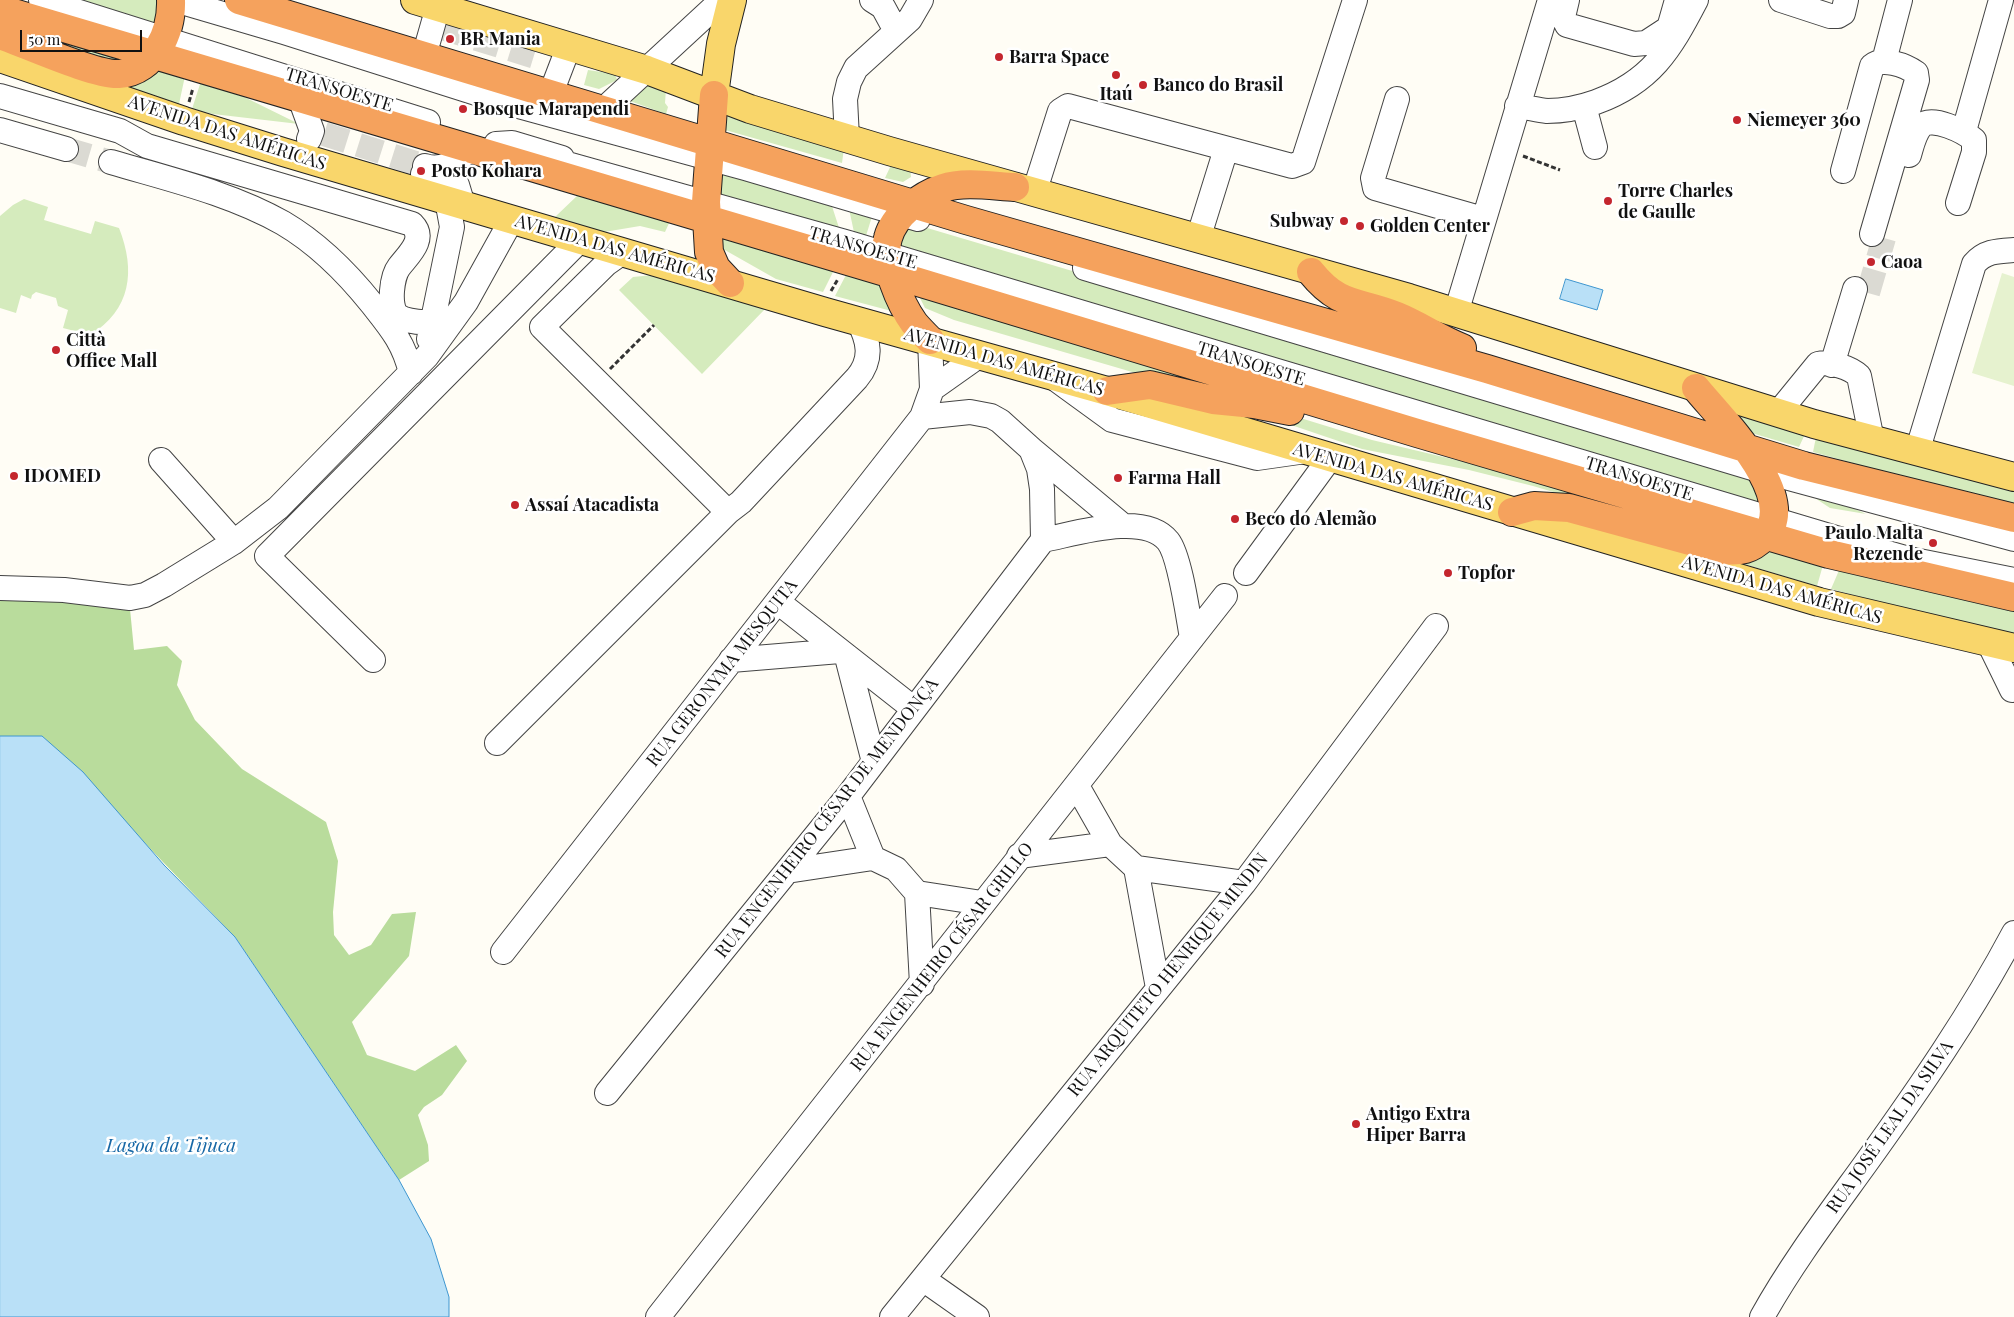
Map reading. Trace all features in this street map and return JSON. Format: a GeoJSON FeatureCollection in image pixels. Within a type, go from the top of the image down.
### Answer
{"type":"FeatureCollection","features":[{"type":"Feature","properties":{"kind":"highway"},"geometry":{"type":"LineString","coordinates":[[0,35],[109,73],[126,73],[140,66],[159,47],[170,24],[173,0]]}},
{"type":"Feature","properties":{"kind":"highway"},"geometry":{"type":"LineString","coordinates":[[239,0],[430,34],[554,70],[604,109],[709,150],[909,209],[966,220],[1487,369],[1752,459],[1812,468],[2012,532]]}},
{"type":"Feature","properties":{"kind":"highway"},"geometry":{"type":"LineString","coordinates":[[0,9],[159,47],[300,98],[484,146],[889,264],[1417,433],[1770,527],[1830,554],[2014,586]]}},
{"type":"Feature","properties":{"kind":"highway"},"geometry":{"type":"LineString","coordinates":[[714,95],[706,210],[708,252],[711,261],[730,283]]}},
{"type":"Feature","properties":{"kind":"highway"},"geometry":{"type":"LineString","coordinates":[[930,340],[915,324],[902,301],[889,264],[887,239],[909,209],[944,188],[1025,190]]}},
{"type":"Feature","properties":{"kind":"highway"},"geometry":{"type":"LineString","coordinates":[[1310,272],[1336,298],[1397,316],[1441,339],[1470,351],[1477,356],[1487,369]]}},
{"type":"Feature","properties":{"kind":"highway"},"geometry":{"type":"LineString","coordinates":[[1107,391],[1150,385],[1213,400],[1280,408],[1385,437],[1417,433]]}},
{"type":"Feature","properties":{"kind":"highway"},"geometry":{"type":"LineString","coordinates":[[1512,512],[1551,505],[1570,508],[1723,550],[1735,551],[1753,547],[1770,527],[1775,505],[1772,492],[1752,459],[1696,388]]}},
{"type":"Feature","properties":{"kind":"main road"},"geometry":{"type":"LineString","coordinates":[[714,95],[721,44],[732,0]]}},
{"type":"Feature","properties":{"kind":"main road"},"geometry":{"type":"LineString","coordinates":[[430,34],[554,70],[648,70],[750,109],[847,138],[1456,313],[1778,413],[2014,477]]}},
{"type":"Feature","properties":{"kind":"main road","name":"AVENIDA DAS AMÉRICAS"},"geometry":{"type":"LineString","coordinates":[[0,58],[184,121],[283,152],[623,252],[1107,391],[1819,602],[2002,645]]}},
{"type":"Feature","properties":{"kind":"street","name":"TRANSOESTE"},"geometry":{"type":"LineString","coordinates":[[41,0],[159,47],[270,72],[284,70],[297,73],[398,106],[405,115],[484,146],[512,143],[635,182],[706,210]]}},
{"type":"Feature","properties":{"kind":"street","name":"TRANSOESTE"},"geometry":{"type":"LineString","coordinates":[[173,0],[284,32],[290,38],[410,77],[430,34],[523,114],[643,152],[649,152],[658,146],[709,150]]}},
{"type":"Feature","properties":{"kind":"street"},"geometry":{"type":"LineString","coordinates":[[604,109],[722,0]]}},
{"type":"Feature","properties":{"kind":"street"},"geometry":{"type":"LineString","coordinates":[[872,0],[883,8],[896,31]]}},
{"type":"Feature","properties":{"kind":"street"},"geometry":{"type":"LineString","coordinates":[[847,138],[845,98],[849,82],[856,68],[910,19],[921,0]]}},
{"type":"Feature","properties":{"kind":"street"},"geometry":{"type":"LineString","coordinates":[[1025,190],[1060,111],[1064,107],[1073,106],[1292,166],[1303,162],[1355,0]]}},
{"type":"Feature","properties":{"kind":"street"},"geometry":{"type":"LineString","coordinates":[[1456,313],[1550,0]]}},
{"type":"Feature","properties":{"kind":"street"},"geometry":{"type":"LineString","coordinates":[[1567,0],[1563,17],[1567,25],[1634,44],[1646,43],[1669,28],[1677,0]]}},
{"type":"Feature","properties":{"kind":"street"},"geometry":{"type":"LineString","coordinates":[[1517,106],[1548,111],[1584,106],[1631,86],[1655,65],[1677,37],[1696,0]]}},
{"type":"Feature","properties":{"kind":"street"},"geometry":{"type":"LineString","coordinates":[[1781,0],[1830,16],[1838,16],[1843,12],[1846,0]]}},
{"type":"Feature","properties":{"kind":"street"},"geometry":{"type":"LineString","coordinates":[[1884,61],[1900,0]]}},
{"type":"Feature","properties":{"kind":"street"},"geometry":{"type":"LineString","coordinates":[[1964,131],[2001,0]]}},
{"type":"Feature","properties":{"kind":"street"},"geometry":{"type":"LineString","coordinates":[[1843,171],[1872,66],[1877,62],[1884,61],[1910,69],[1916,73],[1917,80],[1878,236],[1915,135],[1922,124],[1929,122],[1964,131],[1974,140],[1974,152],[1958,203]]}},
{"type":"Feature","properties":{"kind":"street"},"geometry":{"type":"LineString","coordinates":[[0,96],[120,131],[147,146],[412,224],[416,228],[417,236],[410,256],[398,268],[391,290],[393,308],[397,315],[406,319],[431,324]]}},
{"type":"Feature","properties":{"kind":"street"},"geometry":{"type":"LineString","coordinates":[[283,152],[317,136],[300,98]]}},
{"type":"Feature","properties":{"kind":"street"},"geometry":{"type":"LineString","coordinates":[[1397,99],[1374,178],[1375,188],[1483,220]]}},
{"type":"Feature","properties":{"kind":"street"},"geometry":{"type":"LineString","coordinates":[[1584,106],[1595,147]]}},
{"type":"Feature","properties":{"kind":"street"},"geometry":{"type":"LineString","coordinates":[[0,130],[66,149]]}},
{"type":"Feature","properties":{"kind":"street"},"geometry":{"type":"LineString","coordinates":[[419,364],[431,324],[452,227],[457,185],[426,171],[450,164],[484,146]]}},
{"type":"Feature","properties":{"kind":"street"},"geometry":{"type":"LineString","coordinates":[[1198,239],[1226,149]]}},
{"type":"Feature","properties":{"kind":"street"},"geometry":{"type":"LineString","coordinates":[[111,162],[232,200],[283,223],[312,244],[362,291],[399,338],[405,349],[419,364]]}},
{"type":"Feature","properties":{"kind":"street"},"geometry":{"type":"LineString","coordinates":[[909,209],[1752,459],[1851,496],[1878,510],[1893,515],[2000,542],[2012,532]]}},
{"type":"Feature","properties":{"kind":"street"},"geometry":{"type":"LineString","coordinates":[[0,588],[64,590],[130,598],[138,597],[164,585],[234,542],[278,508],[419,364],[466,302],[512,219]]}},
{"type":"Feature","properties":{"kind":"street"},"geometry":{"type":"LineString","coordinates":[[373,660],[267,556],[581,239]]}},
{"type":"Feature","properties":{"kind":"street"},"geometry":{"type":"LineString","coordinates":[[1917,452],[1974,264],[1979,258],[1994,251],[2014,250]]}},
{"type":"Feature","properties":{"kind":"street"},"geometry":{"type":"LineString","coordinates":[[623,252],[606,264],[542,327],[728,512]]}},
{"type":"Feature","properties":{"kind":"street","name":"TRANSOESTE"},"geometry":{"type":"LineString","coordinates":[[889,264],[1770,527],[1866,547],[1891,548],[1996,572],[2014,586]]}},
{"type":"Feature","properties":{"kind":"street"},"geometry":{"type":"LineString","coordinates":[[1839,367],[1861,291]]}},
{"type":"Feature","properties":{"kind":"street"},"geometry":{"type":"LineString","coordinates":[[497,743],[728,512],[741,502],[864,370],[869,349],[858,320]]}},
{"type":"Feature","properties":{"kind":"street","name":"RUA GERONYMA MESQUITA"},"geometry":{"type":"LineString","coordinates":[[503,952],[922,416],[932,389],[930,340]]}},
{"type":"Feature","properties":{"kind":"street"},"geometry":{"type":"LineString","coordinates":[[932,389],[980,355]]}},
{"type":"Feature","properties":{"kind":"street"},"geometry":{"type":"LineString","coordinates":[[1778,413],[1816,366],[1824,363],[1839,367],[1860,376],[1872,440]]}},
{"type":"Feature","properties":{"kind":"street"},"geometry":{"type":"LineString","coordinates":[[1052,376],[1112,420],[1257,458],[1318,455]]}},
{"type":"Feature","properties":{"kind":"street"},"geometry":{"type":"LineString","coordinates":[[922,416],[970,412],[991,416],[1015,433],[1122,525]]}},
{"type":"Feature","properties":{"kind":"street"},"geometry":{"type":"LineString","coordinates":[[1032,449],[1039,470],[1042,489],[1043,540],[1122,525],[1156,530],[1169,541],[1175,556],[1192,638]]}},
{"type":"Feature","properties":{"kind":"street"},"geometry":{"type":"LineString","coordinates":[[1246,573],[1318,455]]}},
{"type":"Feature","properties":{"kind":"street"},"geometry":{"type":"LineString","coordinates":[[161,460],[234,542]]}},
{"type":"Feature","properties":{"kind":"street","name":"RUA ENGENHEIRO CÉSAR DE MENDONÇA"},"geometry":{"type":"LineString","coordinates":[[607,1093],[848,796],[1043,540]]}},
{"type":"Feature","properties":{"kind":"street","name":"RUA ENGENHEIRO CÉSAR GRILLO"},"geometry":{"type":"LineString","coordinates":[[658,1317],[922,984],[982,903],[1077,786],[1225,596]]}},
{"type":"Feature","properties":{"kind":"street"},"geometry":{"type":"LineString","coordinates":[[778,602],[914,709]]}},
{"type":"Feature","properties":{"kind":"street","name":"RUA ARQUITETO HENRIQUE MINDIN"},"geometry":{"type":"LineString","coordinates":[[892,1317],[1244,883],[1436,626]]}},
{"type":"Feature","properties":{"kind":"street"},"geometry":{"type":"LineString","coordinates":[[2002,645],[2012,690],[2014,687]]}},
{"type":"Feature","properties":{"kind":"street"},"geometry":{"type":"LineString","coordinates":[[731,660],[843,654]]}},
{"type":"Feature","properties":{"kind":"street"},"geometry":{"type":"LineString","coordinates":[[843,654],[874,762]]}},
{"type":"Feature","properties":{"kind":"street"},"geometry":{"type":"LineString","coordinates":[[1077,786],[1110,844],[1136,868],[1244,883]]}},
{"type":"Feature","properties":{"kind":"street"},"geometry":{"type":"LineString","coordinates":[[848,796],[873,858]]}},
{"type":"Feature","properties":{"kind":"street"},"geometry":{"type":"LineString","coordinates":[[1019,856],[1110,844]]}},
{"type":"Feature","properties":{"kind":"street"},"geometry":{"type":"LineString","coordinates":[[787,871],[873,858],[896,869],[917,892],[982,903]]}},
{"type":"Feature","properties":{"kind":"street"},"geometry":{"type":"LineString","coordinates":[[1136,868],[1158,988]]}},
{"type":"Feature","properties":{"kind":"street"},"geometry":{"type":"LineString","coordinates":[[917,892],[922,984]]}},
{"type":"Feature","properties":{"kind":"street","name":"RUA JOSÉ LEAL DA SILVA"},"geometry":{"type":"LineString","coordinates":[[1762,1317],[1783,1279],[1898,1118],[1960,1026],[2014,933]]}},
{"type":"Feature","properties":{"kind":"street"},"geometry":{"type":"LineString","coordinates":[[923,1278],[977,1317]]}},
{"type":"Feature","properties":{"kind":"path"},"geometry":{"type":"LineString","coordinates":[[188,107],[195,80]]}},
{"type":"Feature","properties":{"kind":"path"},"geometry":{"type":"LineString","coordinates":[[1504,150],[1560,170]]}},
{"type":"Feature","properties":{"kind":"path"},"geometry":{"type":"LineString","coordinates":[[830,294],[841,274]]}},
{"type":"Feature","properties":{"kind":"path"},"geometry":{"type":"LineString","coordinates":[[598,382],[654,325]]}},
{"type":"Feature","properties":{"kind":"green space"},"geometry":{"type":"Polygon","coordinates":[[[62,0],[157,0],[160,1],[162,10],[152,29],[62,0]]]}},
{"type":"Feature","properties":{"kind":"green space"},"geometry":{"type":"Polygon","coordinates":[[[0,21],[126,59],[103,63],[0,21]]]}},
{"type":"Feature","properties":{"kind":"green space"},"geometry":{"type":"Polygon","coordinates":[[[158,68],[185,76],[179,104],[117,88],[158,68]]]}},
{"type":"Feature","properties":{"kind":"green space"},"geometry":{"type":"Polygon","coordinates":[[[588,70],[615,74],[617,80],[599,89],[584,85],[588,70]]]}},
{"type":"Feature","properties":{"kind":"green space"},"geometry":{"type":"Polygon","coordinates":[[[201,81],[230,90],[299,124],[213,114],[192,109],[201,81]]]}},
{"type":"Feature","properties":{"kind":"green space"},"geometry":{"type":"Polygon","coordinates":[[[652,83],[666,89],[665,103],[668,107],[666,114],[627,100],[652,83]]]}},
{"type":"Feature","properties":{"kind":"green space"},"geometry":{"type":"Polygon","coordinates":[[[728,114],[844,148],[842,163],[725,130],[728,114]]]}},
{"type":"Feature","properties":{"kind":"green space"},"geometry":{"type":"Polygon","coordinates":[[[892,163],[910,166],[911,177],[903,182],[885,178],[892,163]]]}},
{"type":"Feature","properties":{"kind":"green space"},"geometry":{"type":"Polygon","coordinates":[[[720,166],[829,197],[841,234],[716,200],[720,166]]]}},
{"type":"Feature","properties":{"kind":"green space"},"geometry":{"type":"Polygon","coordinates":[[[579,194],[670,221],[665,232],[640,226],[604,232],[555,217],[579,194]]]}},
{"type":"Feature","properties":{"kind":"green space"},"geometry":{"type":"Polygon","coordinates":[[[24,199],[48,207],[44,220],[91,234],[95,221],[119,228],[127,259],[128,274],[126,288],[122,301],[114,314],[104,325],[90,335],[63,328],[68,310],[58,306],[56,298],[36,292],[32,295],[31,299],[21,295],[16,313],[0,308],[0,216],[24,199]]]}},
{"type":"Feature","properties":{"kind":"green space"},"geometry":{"type":"Polygon","coordinates":[[[848,204],[874,210],[865,239],[855,237],[848,204]]]}},
{"type":"Feature","properties":{"kind":"green space"},"geometry":{"type":"Polygon","coordinates":[[[907,222],[1744,470],[1757,490],[1761,505],[900,250],[901,237],[907,222]]]}},
{"type":"Feature","properties":{"kind":"green space"},"geometry":{"type":"Polygon","coordinates":[[[716,234],[834,270],[823,292],[776,279],[716,245],[716,234]]]}},
{"type":"Feature","properties":{"kind":"green space"},"geometry":{"type":"Polygon","coordinates":[[[847,273],[880,284],[899,313],[835,296],[847,273]]]}},
{"type":"Feature","properties":{"kind":"green space"},"geometry":{"type":"Polygon","coordinates":[[[2002,273],[2014,277],[2014,386],[1972,373],[2002,273]]]}},
{"type":"Feature","properties":{"kind":"green space"},"geometry":{"type":"Polygon","coordinates":[[[653,275],[766,308],[702,374],[619,290],[633,277],[653,275]]]}},
{"type":"Feature","properties":{"kind":"green space"},"geometry":{"type":"Polygon","coordinates":[[[919,296],[1264,398],[1187,388],[954,320],[925,308],[919,296]]]}},
{"type":"Feature","properties":{"kind":"green space"},"geometry":{"type":"Polygon","coordinates":[[[1244,409],[1284,413],[1372,440],[1536,479],[1734,537],[1716,540],[1533,486],[1469,470],[1362,449],[1244,409]]]}},
{"type":"Feature","properties":{"kind":"green space"},"geometry":{"type":"Polygon","coordinates":[[[1731,412],[1805,434],[1799,447],[1748,432],[1731,412]]]}},
{"type":"Feature","properties":{"kind":"green space"},"geometry":{"type":"Polygon","coordinates":[[[1816,437],[2014,488],[2014,504],[1946,489],[1813,452],[1816,437]]]}},
{"type":"Feature","properties":{"kind":"green space"},"geometry":{"type":"Polygon","coordinates":[[[1814,490],[1866,514],[1830,508],[1812,496],[1814,490]]]}},
{"type":"Feature","properties":{"kind":"green space"},"geometry":{"type":"Polygon","coordinates":[[[1768,548],[1823,565],[1817,586],[1734,561],[1768,548]]]}},
{"type":"Feature","properties":{"kind":"green space"},"geometry":{"type":"Polygon","coordinates":[[[1840,568],[2014,611],[2014,634],[1958,623],[1831,589],[1840,568]]]}},
{"type":"Feature","properties":{"kind":"green space"},"geometry":{"type":"Polygon","coordinates":[[[0,595],[130,609],[134,650],[167,646],[182,661],[177,685],[195,720],[242,769],[326,822],[338,861],[333,912],[334,935],[349,955],[371,945],[392,914],[416,912],[409,956],[352,1022],[367,1055],[415,1071],[456,1045],[467,1061],[442,1095],[424,1107],[418,1115],[428,1145],[429,1161],[399,1180],[235,937],[42,736],[0,736],[0,595]]]}},
{"type":"Feature","properties":{"kind":"water"},"geometry":{"type":"Polygon","coordinates":[[[1566,279],[1603,290],[1597,310],[1560,299],[1566,279]]]}},
{"type":"Feature","properties":{"kind":"water","name":"Lagoa da Tijuca"},"geometry":{"type":"Polygon","coordinates":[[[0,736],[42,736],[83,772],[164,865],[235,937],[399,1180],[431,1239],[449,1297],[449,1317],[0,1317],[0,736]]]}},
{"type":"Feature","properties":{"kind":"tunnel"},"geometry":{"type":"LineString","coordinates":[[442,28],[545,60]]}},
{"type":"Feature","properties":{"kind":"tunnel"},"geometry":{"type":"LineString","coordinates":[[324,134],[425,166]]}},
{"type":"Feature","properties":{"kind":"tunnel"},"geometry":{"type":"LineString","coordinates":[[66,149],[111,162]]}},
{"type":"Feature","properties":{"kind":"tunnel"},"geometry":{"type":"LineString","coordinates":[[1868,293],[1884,238]]}},
{"type":"Feature","properties":{"kind":"place","name":"BR Mania"},"geometry":{"type":"Point","coordinates":[450,39]}},
{"type":"Feature","properties":{"kind":"place","name":"Barra Space"},"geometry":{"type":"Point","coordinates":[999,57]}},
{"type":"Feature","properties":{"kind":"place","name":"Itaú"},"geometry":{"type":"Point","coordinates":[1116,75]}},
{"type":"Feature","properties":{"kind":"place","name":"Banco do Brasil"},"geometry":{"type":"Point","coordinates":[1143,85]}},
{"type":"Feature","properties":{"kind":"place","name":"Bosque Marapendi"},"geometry":{"type":"Point","coordinates":[463,109]}},
{"type":"Feature","properties":{"kind":"place","name":"Niemeyer 360"},"geometry":{"type":"Point","coordinates":[1737,120]}},
{"type":"Feature","properties":{"kind":"place","name":"Posto Kohara"},"geometry":{"type":"Point","coordinates":[421,171]}},
{"type":"Feature","properties":{"kind":"place","name":"Torre Charles de Gaulle"},"geometry":{"type":"Point","coordinates":[1608,201]}},
{"type":"Feature","properties":{"kind":"place","name":"Subway"},"geometry":{"type":"Point","coordinates":[1344,221]}},
{"type":"Feature","properties":{"kind":"place","name":"Golden Center"},"geometry":{"type":"Point","coordinates":[1360,226]}},
{"type":"Feature","properties":{"kind":"place","name":"Caoa"},"geometry":{"type":"Point","coordinates":[1871,262]}},
{"type":"Feature","properties":{"kind":"place","name":"Città Office Mall"},"geometry":{"type":"Point","coordinates":[56,350]}},
{"type":"Feature","properties":{"kind":"place","name":"IDOMED"},"geometry":{"type":"Point","coordinates":[14,476]}},
{"type":"Feature","properties":{"kind":"place","name":"Farma Hall"},"geometry":{"type":"Point","coordinates":[1118,478]}},
{"type":"Feature","properties":{"kind":"place","name":"Assaí Atacadista"},"geometry":{"type":"Point","coordinates":[515,505]}},
{"type":"Feature","properties":{"kind":"place","name":"Beco do Alemão"},"geometry":{"type":"Point","coordinates":[1235,519]}},
{"type":"Feature","properties":{"kind":"place","name":"Paulo Malta Rezende"},"geometry":{"type":"Point","coordinates":[1933,543]}},
{"type":"Feature","properties":{"kind":"place","name":"Topfor"},"geometry":{"type":"Point","coordinates":[1448,573]}},
{"type":"Feature","properties":{"kind":"place","name":"Antigo Extra Hiper Barra"},"geometry":{"type":"Point","coordinates":[1356,1124]}}]}
